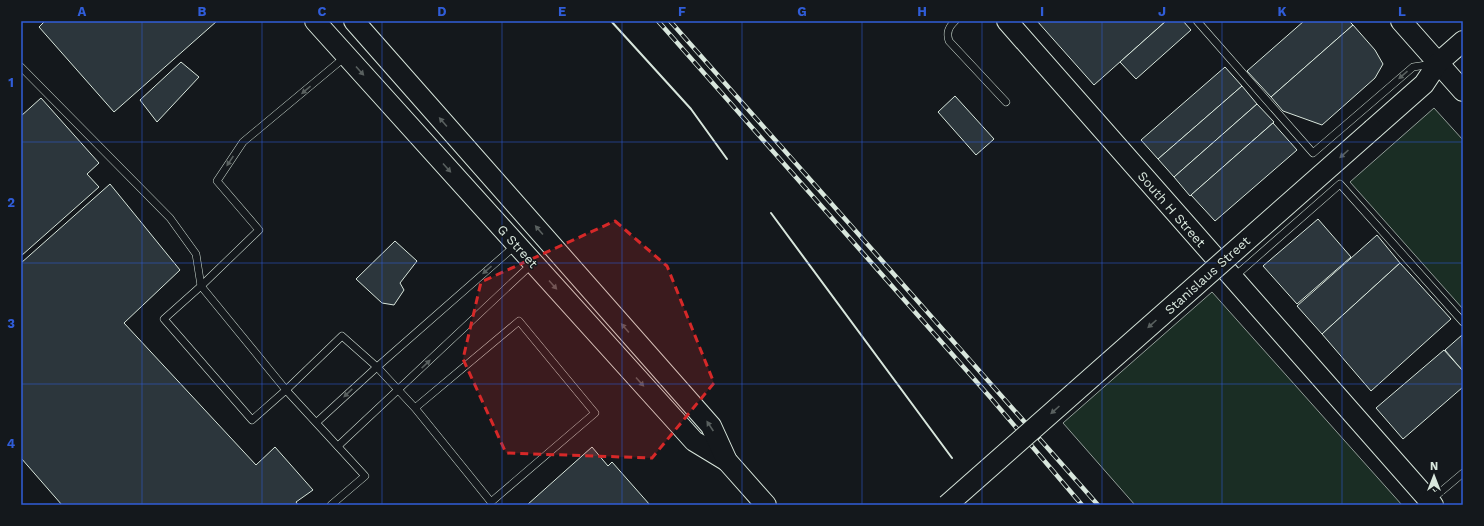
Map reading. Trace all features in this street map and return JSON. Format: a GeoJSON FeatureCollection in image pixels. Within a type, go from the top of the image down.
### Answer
{"type":"FeatureCollection","features":[{"type":"Feature","properties":{"kind":"street","name":"G Street"},"geometry":{"type":"LineString","coordinates":[[315,21],[694,441],[728,460]]}},
{"type":"Feature","properties":{"kind":"street","name":"G Street"},"geometry":{"type":"LineString","coordinates":[[354,21],[711,426],[728,460],[766,505]]}},
{"type":"Feature","properties":{"kind":"street","name":"South H Street"},"geometry":{"type":"LineString","coordinates":[[1007,21],[1431,503]]}},
{"type":"Feature","properties":{"kind":"street"},"geometry":{"type":"LineString","coordinates":[[1401,21],[1463,91]]}},
{"type":"Feature","properties":{"kind":"street","name":"Stanislaus Street"},"geometry":{"type":"LineString","coordinates":[[948,505],[1424,84],[1438,63],[1463,41]]}},
{"type":"Feature","properties":{"kind":"lane"},"geometry":{"type":"LineString","coordinates":[[956,21],[949,27],[949,41],[1006,102]]}},
{"type":"Feature","properties":{"kind":"lane"},"geometry":{"type":"LineString","coordinates":[[1197,21],[1313,153],[1413,67],[1438,63]]}},
{"type":"Feature","properties":{"kind":"lane"},"geometry":{"type":"LineString","coordinates":[[346,55],[243,142],[217,180],[259,230],[201,286],[164,319],[252,420],[286,390],[342,336],[377,367],[415,408],[489,503],[595,413],[520,321],[415,408]]}},
{"type":"Feature","properties":{"kind":"lane"},"geometry":{"type":"LineString","coordinates":[[21,67],[170,218],[196,254],[201,286],[286,390],[365,476],[331,505]]}},
{"type":"Feature","properties":{"kind":"lane"},"geometry":{"type":"LineString","coordinates":[[1233,278],[1340,184],[1463,322]]}},
{"type":"Feature","properties":{"kind":"lane"},"geometry":{"type":"LineString","coordinates":[[317,422],[516,244]]}},
{"type":"Feature","properties":{"kind":"lane"},"geometry":{"type":"LineString","coordinates":[[338,446],[533,263]]}},
{"type":"Feature","properties":{"kind":"lane"},"geometry":{"type":"LineString","coordinates":[[1431,503],[1463,473]]}},
{"type":"Feature","properties":{"kind":"highlighted area"},"geometry":{"type":"Polygon","coordinates":[[[615,221],[667,266],[714,383],[652,458],[506,453],[463,359],[481,282],[615,221]]]}},
{"type":"Feature","properties":{"kind":"green space"},"geometry":{"type":"Polygon","coordinates":[[[1434,108],[1463,140],[1463,309],[1350,182],[1434,108]]]}},
{"type":"Feature","properties":{"kind":"green space"},"geometry":{"type":"Polygon","coordinates":[[[1212,292],[1402,505],[1135,505],[1063,423],[1212,292]]]}},
{"type":"Feature","properties":{"kind":"building"},"geometry":{"type":"Polygon","coordinates":[[[45,21],[217,21],[114,112],[39,27],[45,21]]]}},
{"type":"Feature","properties":{"kind":"building"},"geometry":{"type":"Polygon","coordinates":[[[1037,21],[1166,21],[1094,85],[1037,21]]]}},
{"type":"Feature","properties":{"kind":"building"},"geometry":{"type":"Polygon","coordinates":[[[1166,21],[1183,21],[1191,30],[1136,79],[1120,62],[1166,21]]]}},
{"type":"Feature","properties":{"kind":"building"},"geometry":{"type":"Polygon","coordinates":[[[1304,21],[1349,21],[1353,25],[1271,97],[1247,71],[1304,21]]]}},
{"type":"Feature","properties":{"kind":"building"},"geometry":{"type":"Polygon","coordinates":[[[1353,25],[1375,50],[1383,64],[1375,78],[1322,125],[1283,111],[1271,97],[1353,25]]]}},
{"type":"Feature","properties":{"kind":"building"},"geometry":{"type":"Polygon","coordinates":[[[181,62],[199,77],[157,122],[140,100],[181,62]]]}},
{"type":"Feature","properties":{"kind":"building"},"geometry":{"type":"Polygon","coordinates":[[[1225,67],[1242,86],[1158,159],[1141,140],[1225,67]]]}},
{"type":"Feature","properties":{"kind":"building"},"geometry":{"type":"Polygon","coordinates":[[[1242,86],[1257,104],[1174,177],[1158,159],[1242,86]]]}},
{"type":"Feature","properties":{"kind":"building"},"geometry":{"type":"Polygon","coordinates":[[[955,96],[994,139],[976,155],[938,112],[955,96]]]}},
{"type":"Feature","properties":{"kind":"building"},"geometry":{"type":"Polygon","coordinates":[[[41,98],[99,163],[87,174],[99,187],[21,256],[21,116],[41,98]]]}},
{"type":"Feature","properties":{"kind":"building"},"geometry":{"type":"Polygon","coordinates":[[[1257,104],[1274,122],[1190,196],[1174,177],[1257,104]]]}},
{"type":"Feature","properties":{"kind":"building"},"geometry":{"type":"Polygon","coordinates":[[[1273,123],[1297,150],[1215,221],[1191,195],[1273,123]]]}},
{"type":"Feature","properties":{"kind":"building"},"geometry":{"type":"Polygon","coordinates":[[[110,184],[180,270],[124,323],[256,465],[275,447],[313,490],[296,502],[298,505],[62,505],[21,458],[21,263],[110,184]]]}},
{"type":"Feature","properties":{"kind":"building"},"geometry":{"type":"Polygon","coordinates":[[[1318,219],[1351,257],[1297,304],[1263,266],[1318,219]]]}},
{"type":"Feature","properties":{"kind":"building"},"geometry":{"type":"Polygon","coordinates":[[[1377,235],[1400,263],[1322,334],[1297,306],[1377,235]]]}},
{"type":"Feature","properties":{"kind":"building"},"geometry":{"type":"Polygon","coordinates":[[[395,241],[417,261],[400,283],[404,290],[394,305],[382,303],[356,279],[395,241]]]}},
{"type":"Feature","properties":{"kind":"building"},"geometry":{"type":"Polygon","coordinates":[[[1400,263],[1451,319],[1371,391],[1322,334],[1400,263]]]}},
{"type":"Feature","properties":{"kind":"building"},"geometry":{"type":"Polygon","coordinates":[[[1462,335],[1463,369],[1462,370],[1445,350],[1462,335]]]}},
{"type":"Feature","properties":{"kind":"building"},"geometry":{"type":"Polygon","coordinates":[[[1444,350],[1462,370],[1463,369],[1463,387],[1403,439],[1376,408],[1444,350]]]}},
{"type":"Feature","properties":{"kind":"building"},"geometry":{"type":"Polygon","coordinates":[[[592,447],[608,466],[612,462],[650,505],[527,505],[592,447]]]}},
{"type":"Feature","properties":{"kind":"railway"},"geometry":{"type":"LineString","coordinates":[[658,21],[990,397],[1082,505]]}},
{"type":"Feature","properties":{"kind":"railway"},"geometry":{"type":"LineString","coordinates":[[670,21],[1098,505]]}},
{"type":"Feature","properties":{"kind":"wall"},"geometry":{"type":"LineString","coordinates":[[611,21],[691,109],[727,159]]}},
{"type":"Feature","properties":{"kind":"wall"},"geometry":{"type":"LineString","coordinates":[[771,213],[952,458]]}}]}
